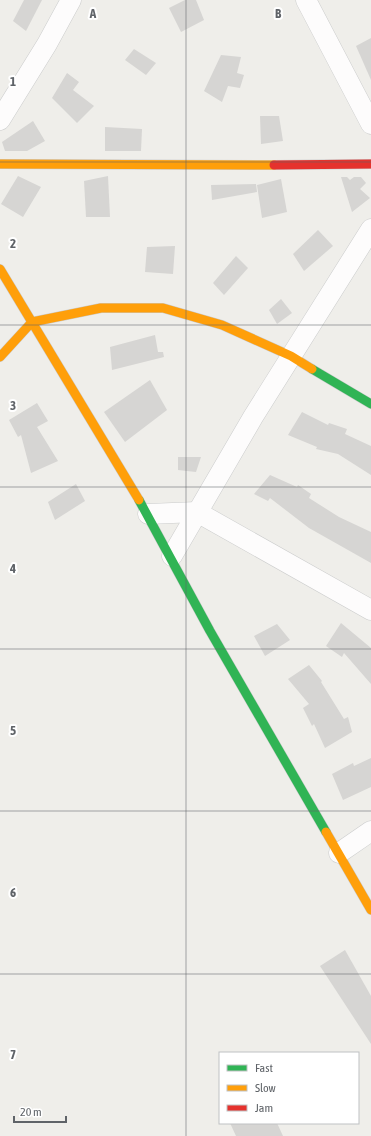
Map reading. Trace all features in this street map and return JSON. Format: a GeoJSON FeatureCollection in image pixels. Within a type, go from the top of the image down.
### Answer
{"type":"FeatureCollection","features":[{"type":"Feature","properties":{"kind":"street"},"geometry":{"type":"LineString","coordinates":[[0,120],[47,44],[70,0]]}},
{"type":"Feature","properties":{"kind":"street"},"geometry":{"type":"LineString","coordinates":[[306,0],[371,124]]}},
{"type":"Feature","properties":{"kind":"street"},"geometry":{"type":"LineString","coordinates":[[0,164],[77,162],[317,166],[371,164]]}},
{"type":"Feature","properties":{"kind":"street"},"geometry":{"type":"LineString","coordinates":[[172,556],[291,356],[371,229]]}},
{"type":"Feature","properties":{"kind":"street"},"geometry":{"type":"LineString","coordinates":[[0,269],[148,514],[172,556],[210,631],[371,910]]}},
{"type":"Feature","properties":{"kind":"street"},"geometry":{"type":"LineString","coordinates":[[0,358],[32,322],[101,308],[163,308],[222,325],[291,356],[371,404]]}},
{"type":"Feature","properties":{"kind":"street"},"geometry":{"type":"LineString","coordinates":[[148,514],[197,512],[371,610]]}},
{"type":"Feature","properties":{"kind":"street"},"geometry":{"type":"LineString","coordinates":[[339,853],[371,831]]}},
{"type":"Feature","properties":{"kind":"building"},"geometry":{"type":"Polygon","coordinates":[[[24,0],[42,0],[26,31],[13,21],[24,0]]]}},
{"type":"Feature","properties":{"kind":"building"},"geometry":{"type":"Polygon","coordinates":[[[185,0],[196,0],[204,20],[181,32],[169,8],[185,0]]]}},
{"type":"Feature","properties":{"kind":"building"},"geometry":{"type":"Polygon","coordinates":[[[371,38],[371,80],[356,46],[371,38]]]}},
{"type":"Feature","properties":{"kind":"building"},"geometry":{"type":"Polygon","coordinates":[[[134,49],[156,63],[146,75],[125,60],[134,49]]]}},
{"type":"Feature","properties":{"kind":"building"},"geometry":{"type":"Polygon","coordinates":[[[221,55],[241,57],[237,73],[244,75],[240,88],[228,86],[222,102],[204,91],[221,55]]]}},
{"type":"Feature","properties":{"kind":"building"},"geometry":{"type":"Polygon","coordinates":[[[67,73],[79,82],[73,90],[94,106],[77,123],[52,98],[67,73]]]}},
{"type":"Feature","properties":{"kind":"building"},"geometry":{"type":"Polygon","coordinates":[[[260,116],[279,116],[283,141],[261,144],[260,116]]]}},
{"type":"Feature","properties":{"kind":"building"},"geometry":{"type":"Polygon","coordinates":[[[33,121],[45,141],[27,151],[5,151],[2,142],[33,121]]]}},
{"type":"Feature","properties":{"kind":"building"},"geometry":{"type":"Polygon","coordinates":[[[105,127],[142,129],[141,151],[105,151],[105,127]]]}},
{"type":"Feature","properties":{"kind":"building"},"geometry":{"type":"Polygon","coordinates":[[[18,176],[41,187],[23,217],[1,204],[18,176]]]}},
{"type":"Feature","properties":{"kind":"building"},"geometry":{"type":"Polygon","coordinates":[[[108,176],[110,217],[86,217],[84,181],[108,176]]]}},
{"type":"Feature","properties":{"kind":"building"},"geometry":{"type":"Polygon","coordinates":[[[341,177],[347,177],[350,180],[354,177],[361,177],[366,183],[360,189],[370,198],[352,212],[341,177]]]}},
{"type":"Feature","properties":{"kind":"building"},"geometry":{"type":"Polygon","coordinates":[[[281,179],[287,212],[262,218],[257,185],[281,179]]]}},
{"type":"Feature","properties":{"kind":"building"},"geometry":{"type":"Polygon","coordinates":[[[256,184],[257,192],[212,200],[211,185],[256,184]]]}},
{"type":"Feature","properties":{"kind":"building"},"geometry":{"type":"Polygon","coordinates":[[[318,230],[333,246],[304,271],[293,254],[318,230]]]}},
{"type":"Feature","properties":{"kind":"building"},"geometry":{"type":"Polygon","coordinates":[[[175,246],[173,274],[145,272],[147,247],[175,246]]]}},
{"type":"Feature","properties":{"kind":"building"},"geometry":{"type":"Polygon","coordinates":[[[236,256],[248,268],[224,295],[213,283],[236,256]]]}},
{"type":"Feature","properties":{"kind":"building"},"geometry":{"type":"Polygon","coordinates":[[[281,299],[292,313],[277,324],[269,310],[281,299]]]}},
{"type":"Feature","properties":{"kind":"building"},"geometry":{"type":"Polygon","coordinates":[[[155,335],[158,352],[163,352],[164,357],[112,370],[110,347],[155,335]]]}},
{"type":"Feature","properties":{"kind":"building"},"geometry":{"type":"Polygon","coordinates":[[[150,380],[167,410],[125,442],[104,412],[150,380]]]}},
{"type":"Feature","properties":{"kind":"building"},"geometry":{"type":"Polygon","coordinates":[[[37,403],[48,421],[37,427],[58,461],[31,473],[21,435],[18,437],[9,420],[37,403]]]}},
{"type":"Feature","properties":{"kind":"building"},"geometry":{"type":"Polygon","coordinates":[[[302,412],[328,425],[329,423],[347,429],[345,434],[371,446],[371,475],[338,454],[316,449],[317,447],[288,435],[302,412]]]}},
{"type":"Feature","properties":{"kind":"building"},"geometry":{"type":"Polygon","coordinates":[[[178,457],[201,457],[196,472],[178,470],[178,457]]]}},
{"type":"Feature","properties":{"kind":"building"},"geometry":{"type":"Polygon","coordinates":[[[270,475],[297,487],[298,485],[311,494],[309,498],[339,517],[371,532],[371,563],[309,528],[270,498],[268,501],[254,494],[270,475]]]}},
{"type":"Feature","properties":{"kind":"building"},"geometry":{"type":"Polygon","coordinates":[[[76,484],[85,501],[55,520],[48,502],[76,484]]]}},
{"type":"Feature","properties":{"kind":"building"},"geometry":{"type":"Polygon","coordinates":[[[341,623],[371,648],[371,684],[344,653],[342,657],[326,646],[341,623]]]}},
{"type":"Feature","properties":{"kind":"building"},"geometry":{"type":"Polygon","coordinates":[[[277,624],[290,640],[265,656],[254,636],[277,624]]]}},
{"type":"Feature","properties":{"kind":"building"},"geometry":{"type":"Polygon","coordinates":[[[309,665],[322,681],[321,682],[344,719],[348,717],[352,732],[325,748],[314,724],[312,726],[303,708],[309,704],[288,679],[309,665]]]}},
{"type":"Feature","properties":{"kind":"building"},"geometry":{"type":"Polygon","coordinates":[[[371,758],[371,787],[343,800],[332,774],[353,763],[354,766],[371,758]]]}},
{"type":"Feature","properties":{"kind":"building"},"geometry":{"type":"Polygon","coordinates":[[[345,950],[371,996],[371,1044],[320,966],[345,950]]]}},
{"type":"Feature","properties":{"kind":"building"},"geometry":{"type":"Polygon","coordinates":[[[230,1124],[277,1124],[283,1136],[236,1136],[230,1124]]]}},
{"type":"Feature","properties":{"kind":"traffic: fast"},"geometry":{"type":"LineString","coordinates":[[312,369],[371,404]]}},
{"type":"Feature","properties":{"kind":"traffic: fast"},"geometry":{"type":"LineString","coordinates":[[139,500],[210,631],[326,832]]}},
{"type":"Feature","properties":{"kind":"traffic: slow"},"geometry":{"type":"LineString","coordinates":[[0,164],[274,165]]}},
{"type":"Feature","properties":{"kind":"traffic: slow"},"geometry":{"type":"LineString","coordinates":[[0,269],[139,500]]}},
{"type":"Feature","properties":{"kind":"traffic: slow"},"geometry":{"type":"LineString","coordinates":[[0,357],[32,322],[101,308],[163,308],[222,325],[291,356],[312,369]]}},
{"type":"Feature","properties":{"kind":"traffic: slow"},"geometry":{"type":"LineString","coordinates":[[326,832],[371,910]]}},
{"type":"Feature","properties":{"kind":"traffic: jam"},"geometry":{"type":"LineString","coordinates":[[274,165],[371,164]]}}]}
